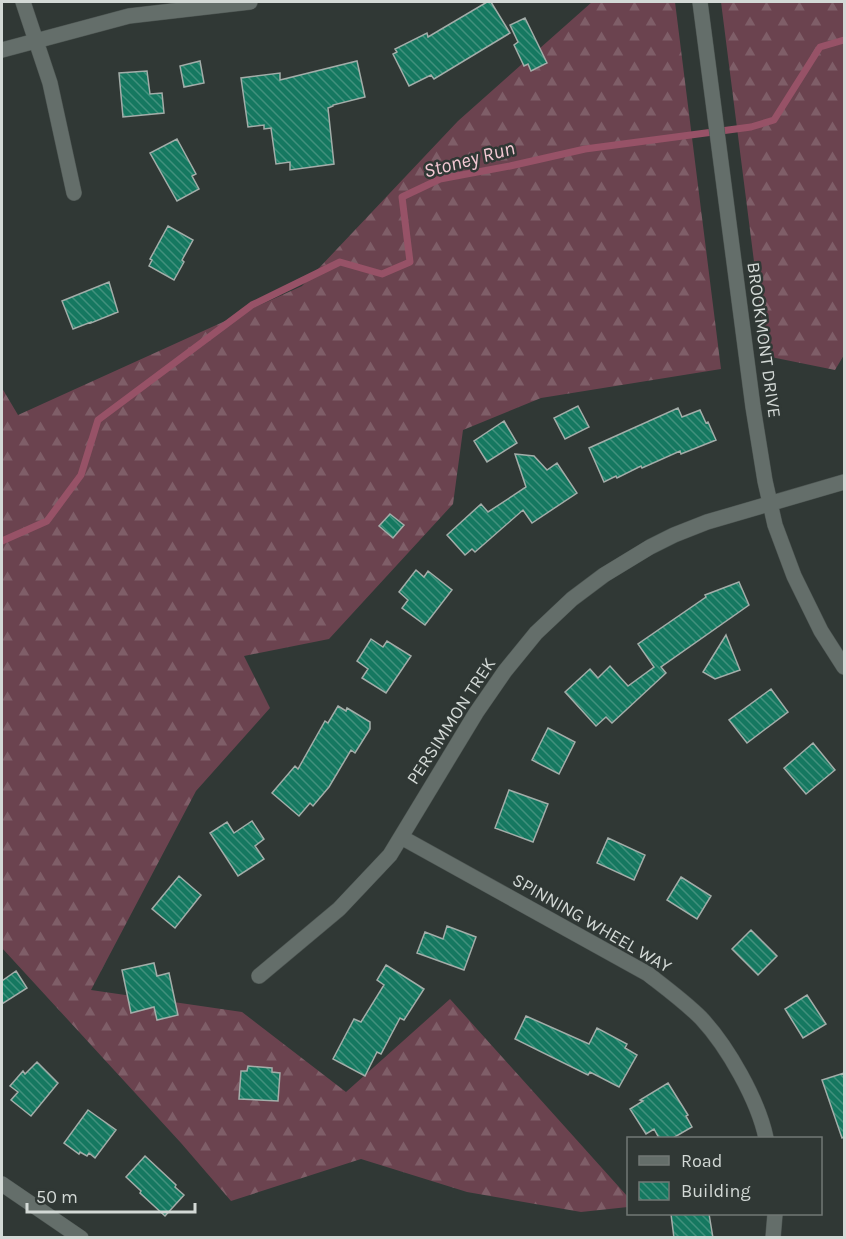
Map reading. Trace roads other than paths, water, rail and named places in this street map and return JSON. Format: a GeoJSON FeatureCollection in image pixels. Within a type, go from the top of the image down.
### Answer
{"type":"FeatureCollection","features":[{"type":"Feature","properties":{"kind":"street"},"geometry":{"type":"LineString","coordinates":[[23,2],[50,83],[74,193]]}},
{"type":"Feature","properties":{"kind":"street"},"geometry":{"type":"LineString","coordinates":[[2,50],[129,16],[250,2]]}},
{"type":"Feature","properties":{"kind":"street","name":"BROOKMONT DRIVE"},"geometry":{"type":"LineString","coordinates":[[700,2],[753,407],[770,504],[775,525],[794,576],[821,631],[844,667]]}},
{"type":"Feature","properties":{"kind":"street","name":"PERSIMMON TREK"},"geometry":{"type":"LineString","coordinates":[[259,976],[339,909],[390,855],[476,713],[505,670],[536,633],[572,599],[604,575],[674,535],[707,522],[844,482]]}},
{"type":"Feature","properties":{"kind":"street","name":"SPINNING WHEEL WAY"},"geometry":{"type":"LineString","coordinates":[[401,837],[648,974],[675,995],[701,1019],[733,1062],[752,1098],[766,1137]]}},
{"type":"Feature","properties":{"kind":"street"},"geometry":{"type":"LineString","coordinates":[[2,1184],[81,1238]]}},
{"type":"Feature","properties":{"kind":"street"},"geometry":{"type":"LineString","coordinates":[[773,1238],[775,1215]]}},
{"type":"Feature","properties":{"kind":"waterway","name":"Stoney Run"},"geometry":{"type":"LineString","coordinates":[[2,541],[47,521],[81,475],[98,420],[252,305],[340,262],[382,274],[410,262],[402,197],[440,179],[585,149],[751,127],[774,120],[820,47],[844,40]]}}]}
